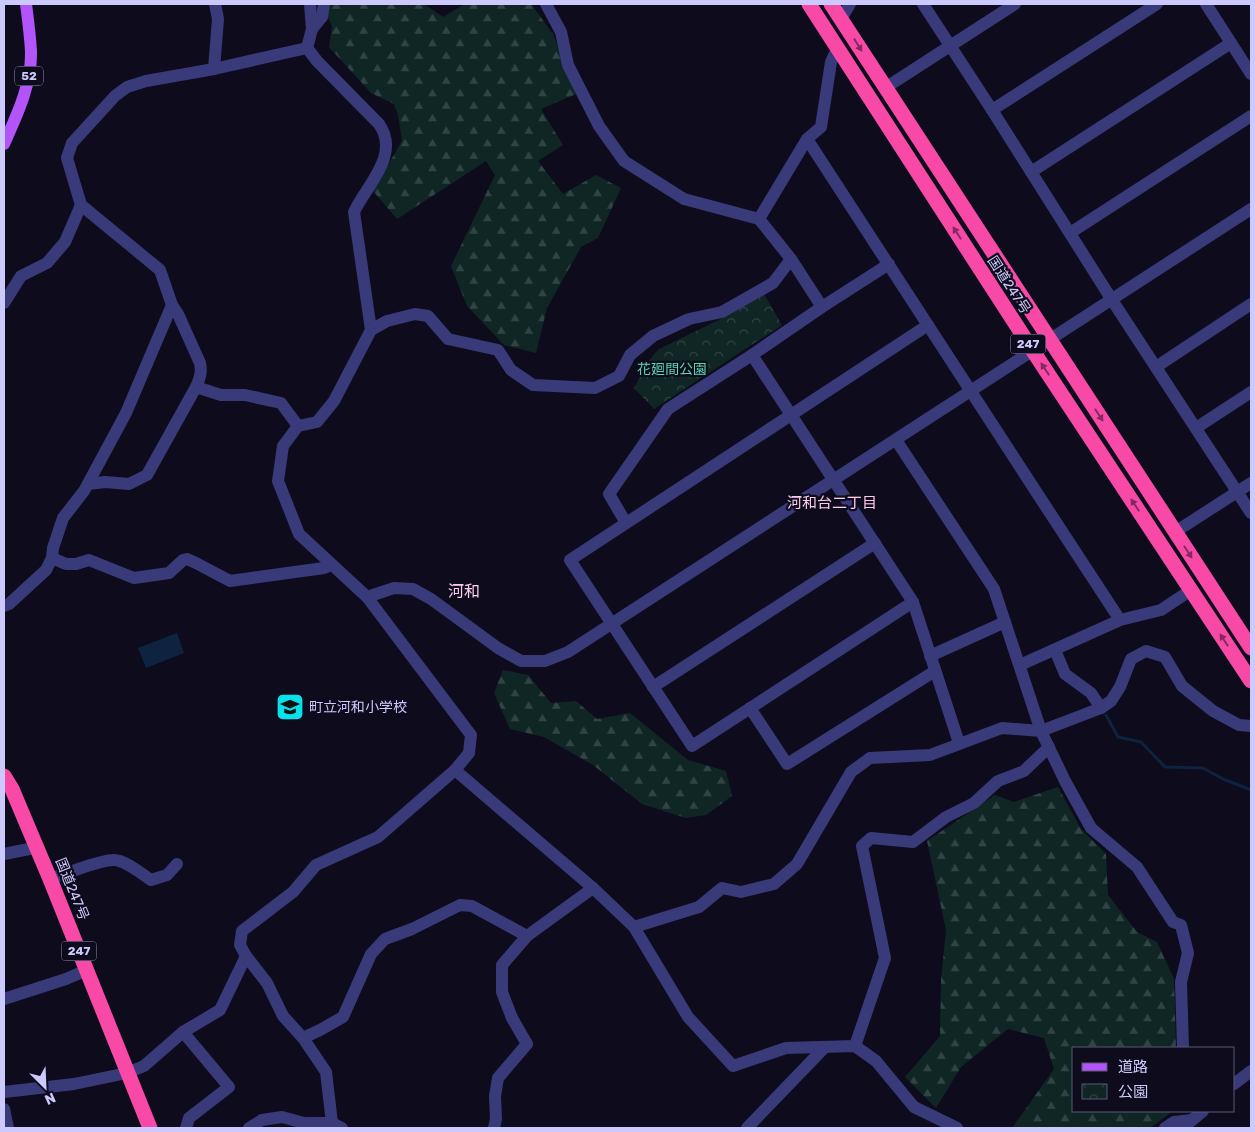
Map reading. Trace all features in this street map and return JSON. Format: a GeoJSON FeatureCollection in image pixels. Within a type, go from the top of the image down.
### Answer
{"type":"FeatureCollection","features":[{"type":"Feature","properties":{"kind":"highway","name":"国道247号"},"geometry":{"type":"LineString","coordinates":[[809,4],[1032,351],[1251,681]]}},
{"type":"Feature","properties":{"kind":"highway","name":"国道247号"},"geometry":{"type":"LineString","coordinates":[[831,4],[1251,648]]}},
{"type":"Feature","properties":{"kind":"highway","name":"国道247号"},"geometry":{"type":"LineString","coordinates":[[4,776],[8,791],[36,846],[50,879],[150,1128]]}},
{"type":"Feature","properties":{"kind":"main road","name":"52"},"geometry":{"type":"LineString","coordinates":[[4,144],[18,112],[28,80],[31,52],[26,4]]}},
{"type":"Feature","properties":{"kind":"street"},"geometry":{"type":"LineString","coordinates":[[214,70],[218,19],[215,4]]}},
{"type":"Feature","properties":{"kind":"street"},"geometry":{"type":"LineString","coordinates":[[307,48],[312,29],[310,4]]}},
{"type":"Feature","properties":{"kind":"street"},"geometry":{"type":"LineString","coordinates":[[312,29],[322,17],[324,4]]}},
{"type":"Feature","properties":{"kind":"street"},"geometry":{"type":"LineString","coordinates":[[546,4],[561,32],[568,65],[599,126],[624,161],[684,199],[759,219],[790,259],[822,307]]}},
{"type":"Feature","properties":{"kind":"street"},"geometry":{"type":"LineString","coordinates":[[841,19],[850,4]]}},
{"type":"Feature","properties":{"kind":"street"},"geometry":{"type":"LineString","coordinates":[[922,4],[1251,513]]}},
{"type":"Feature","properties":{"kind":"street"},"geometry":{"type":"LineString","coordinates":[[885,88],[1015,4]]}},
{"type":"Feature","properties":{"kind":"street"},"geometry":{"type":"LineString","coordinates":[[992,110],[1157,4]]}},
{"type":"Feature","properties":{"kind":"street"},"geometry":{"type":"LineString","coordinates":[[1206,4],[1251,74]]}},
{"type":"Feature","properties":{"kind":"street"},"geometry":{"type":"LineString","coordinates":[[1031,172],[1231,42]]}},
{"type":"Feature","properties":{"kind":"street"},"geometry":{"type":"LineString","coordinates":[[759,219],[807,139],[821,127],[831,62],[838,47]]}},
{"type":"Feature","properties":{"kind":"street"},"geometry":{"type":"LineString","coordinates":[[88,484],[105,482],[129,484],[146,475],[196,387],[201,374],[200,363],[172,305],[160,270],[81,205],[67,158],[72,143],[115,96],[127,87],[146,81],[214,70],[307,48]]}},
{"type":"Feature","properties":{"kind":"street"},"geometry":{"type":"LineString","coordinates":[[307,48],[317,61],[379,124],[386,137],[386,147],[376,179],[358,203],[354,212],[371,330]]}},
{"type":"Feature","properties":{"kind":"street"},"geometry":{"type":"LineString","coordinates":[[1070,233],[1251,116]]}},
{"type":"Feature","properties":{"kind":"street"},"geometry":{"type":"LineString","coordinates":[[807,139],[969,391],[1120,620]]}},
{"type":"Feature","properties":{"kind":"street"},"geometry":{"type":"LineString","coordinates":[[4,303],[21,276],[47,263],[66,242],[81,205]]}},
{"type":"Feature","properties":{"kind":"street"},"geometry":{"type":"LineString","coordinates":[[367,597],[394,588],[413,589],[498,648],[521,661],[545,661],[568,652],[1251,209]]}},
{"type":"Feature","properties":{"kind":"street"},"geometry":{"type":"LineString","coordinates":[[249,1128],[262,1120],[282,1117],[304,1123],[337,1126],[326,1072],[303,1038],[282,1016],[267,983],[246,956],[240,945],[242,931],[293,892],[316,865],[378,838],[455,770],[469,753],[471,735],[367,597],[298,534],[278,481],[283,446],[298,426],[317,422],[334,401],[371,330],[387,320],[415,314],[428,316],[448,339],[498,350],[511,370],[533,385],[595,388],[619,376],[630,355],[653,336],[689,319],[722,312],[773,283],[790,259]]}},
{"type":"Feature","properties":{"kind":"street"},"geometry":{"type":"LineString","coordinates":[[626,523],[609,494],[668,409],[889,264]]}},
{"type":"Feature","properties":{"kind":"street"},"geometry":{"type":"LineString","coordinates":[[1156,367],[1251,304]]}},
{"type":"Feature","properties":{"kind":"street"},"geometry":{"type":"LineString","coordinates":[[4,606],[9,604],[46,570],[52,558],[53,548],[63,518],[88,484],[126,413],[172,305]]}},
{"type":"Feature","properties":{"kind":"street"},"geometry":{"type":"LineString","coordinates":[[913,602],[692,746],[570,560],[928,325]]}},
{"type":"Feature","properties":{"kind":"street"},"geometry":{"type":"LineString","coordinates":[[752,355],[913,602],[959,743]]}},
{"type":"Feature","properties":{"kind":"street"},"geometry":{"type":"LineString","coordinates":[[196,387],[221,395],[245,395],[281,403],[298,426]]}},
{"type":"Feature","properties":{"kind":"street"},"geometry":{"type":"LineString","coordinates":[[1196,428],[1251,392]]}},
{"type":"Feature","properties":{"kind":"street"},"geometry":{"type":"LineString","coordinates":[[896,440],[994,589],[1041,731],[1091,828],[1137,867],[1172,922],[1182,925],[1188,952],[1181,982],[1183,1047]]}},
{"type":"Feature","properties":{"kind":"street"},"geometry":{"type":"LineString","coordinates":[[1175,532],[1251,483]]}},
{"type":"Feature","properties":{"kind":"street"},"geometry":{"type":"LineString","coordinates":[[653,687],[875,543]]}},
{"type":"Feature","properties":{"kind":"street"},"geometry":{"type":"LineString","coordinates":[[52,558],[66,564],[76,564],[89,560],[134,578],[169,574],[183,560],[187,559],[230,581],[324,568],[332,565]]}},
{"type":"Feature","properties":{"kind":"street"},"geometry":{"type":"LineString","coordinates":[[1020,665],[1120,620],[1161,610],[1191,590]]}},
{"type":"Feature","properties":{"kind":"street"},"geometry":{"type":"LineString","coordinates":[[930,656],[1006,622]]}},
{"type":"Feature","properties":{"kind":"street"},"geometry":{"type":"LineString","coordinates":[[1055,650],[1065,674],[1091,693],[1101,708]]}},
{"type":"Feature","properties":{"kind":"street"},"geometry":{"type":"LineString","coordinates":[[634,927],[699,907],[722,888],[741,892],[774,884],[797,864],[851,772],[870,758],[930,755],[1002,728],[1041,731],[1101,708],[1111,701],[1120,687],[1132,660],[1146,651],[1165,657],[1182,686],[1213,711],[1239,724],[1251,726]]}},
{"type":"Feature","properties":{"kind":"street"},"geometry":{"type":"LineString","coordinates":[[750,708],[787,764],[935,671]]}},
{"type":"Feature","properties":{"kind":"street"},"geometry":{"type":"LineString","coordinates":[[855,1046],[884,958],[862,846],[871,838],[912,842],[946,817],[974,803],[998,781],[1024,771],[1049,747]]}},
{"type":"Feature","properties":{"kind":"street"},"geometry":{"type":"LineString","coordinates":[[455,770],[593,888],[634,927],[688,1017],[733,1066],[786,1048],[855,1046],[876,1061],[914,1107],[957,1128]]}},
{"type":"Feature","properties":{"kind":"street"},"geometry":{"type":"LineString","coordinates":[[4,854],[36,846]]}},
{"type":"Feature","properties":{"kind":"street"},"geometry":{"type":"LineString","coordinates":[[50,879],[88,866],[115,860],[132,867],[151,880],[168,875],[177,864]]}},
{"type":"Feature","properties":{"kind":"street"},"geometry":{"type":"LineString","coordinates":[[494,1128],[496,1119],[495,1096],[498,1078],[527,1044],[512,1018],[502,992],[502,965],[527,936],[593,888]]}},
{"type":"Feature","properties":{"kind":"street"},"geometry":{"type":"LineString","coordinates":[[303,1038],[343,1017],[371,954],[384,940],[412,929],[460,905],[472,906],[527,936]]}},
{"type":"Feature","properties":{"kind":"street"},"geometry":{"type":"LineString","coordinates":[[4,1092],[74,1084],[127,1073],[144,1066],[183,1032],[220,1010],[246,956]]}},
{"type":"Feature","properties":{"kind":"street"},"geometry":{"type":"LineString","coordinates":[[4,999],[87,970]]}},
{"type":"Feature","properties":{"kind":"street"},"geometry":{"type":"LineString","coordinates":[[183,1032],[228,1087],[189,1118],[185,1128]]}},
{"type":"Feature","properties":{"kind":"street"},"geometry":{"type":"LineString","coordinates":[[747,1128],[824,1048]]}},
{"type":"Feature","properties":{"kind":"street"},"geometry":{"type":"LineString","coordinates":[[1235,1083],[1251,1071]]}},
{"type":"Feature","properties":{"kind":"street"},"geometry":{"type":"LineString","coordinates":[[4,1109],[8,1128]]}},
{"type":"Feature","properties":{"kind":"street"},"geometry":{"type":"LineString","coordinates":[[1165,1128],[1191,1115]]}},
{"type":"Feature","properties":{"kind":"street"},"geometry":{"type":"LineString","coordinates":[[1182,1128],[1191,1115]]}},
{"type":"Feature","properties":{"kind":"green space"},"geometry":{"type":"Polygon","coordinates":[[[322,4],[424,4],[443,17],[465,4],[531,4],[553,34],[576,94],[541,109],[563,145],[538,161],[563,194],[596,175],[621,188],[598,238],[581,247],[547,308],[536,353],[504,345],[467,306],[451,266],[495,175],[486,161],[397,219],[373,191],[402,141],[398,115],[394,104],[371,93],[329,47],[332,26],[322,4]]]}},
{"type":"Feature","properties":{"kind":"green space","name":"花廻間公園"},"geometry":{"type":"Polygon","coordinates":[[[764,294],[782,325],[654,409],[634,388],[648,362],[659,349],[731,314],[764,294]]]}},
{"type":"Feature","properties":{"kind":"green space"},"geometry":{"type":"Polygon","coordinates":[[[503,670],[528,675],[551,703],[576,701],[597,719],[630,713],[688,760],[726,771],[732,796],[706,815],[686,818],[642,804],[593,765],[544,737],[510,729],[494,693],[503,670]]]}},
{"type":"Feature","properties":{"kind":"green space"},"geometry":{"type":"Polygon","coordinates":[[[1058,787],[1081,829],[1106,854],[1108,895],[1137,932],[1157,942],[1174,979],[1176,1047],[1072,1047],[1072,1112],[1172,1112],[1150,1128],[1012,1128],[1054,1069],[1044,1038],[1008,1029],[961,1067],[936,1108],[905,1077],[940,1036],[941,981],[946,930],[927,841],[995,795],[1014,802],[1058,787]]]}},
{"type":"Feature","properties":{"kind":"water"},"geometry":{"type":"Polygon","coordinates":[[[177,633],[184,653],[146,668],[138,648],[177,633]]]}},
{"type":"Feature","properties":{"kind":"waterway"},"geometry":{"type":"LineString","coordinates":[[1106,715],[1118,737],[1141,742],[1165,767],[1203,768],[1223,779],[1251,790]]}},
{"type":"Feature","properties":{"kind":"place","name":"町立河和小学校"},"geometry":{"type":"Point","coordinates":[290,707]}},
{"type":"Feature","properties":{"kind":"district","name":"河和台二丁目"},"geometry":{"type":"Point","coordinates":[832,503]}},
{"type":"Feature","properties":{"kind":"district","name":"河和"},"geometry":{"type":"Point","coordinates":[464,591]}}]}
